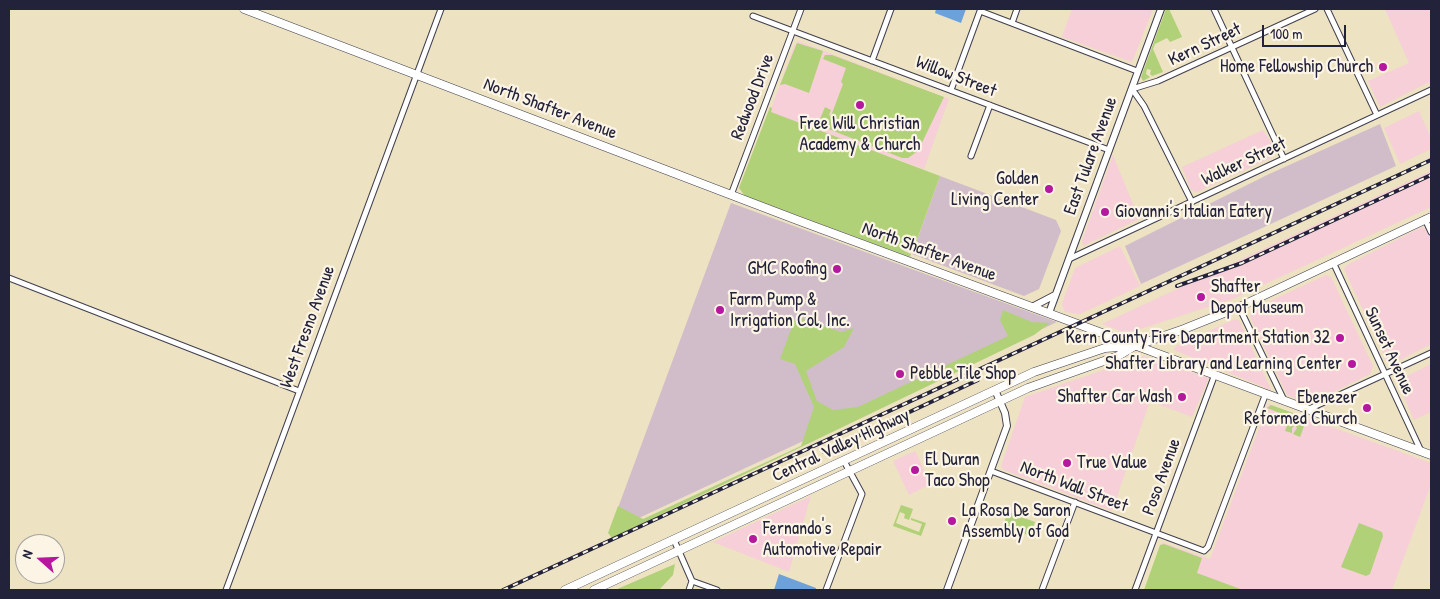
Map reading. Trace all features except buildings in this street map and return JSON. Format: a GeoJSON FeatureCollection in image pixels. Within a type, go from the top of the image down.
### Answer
{"type":"FeatureCollection","features":[{"type":"Feature","properties":{"kind":"main road","name":"North Shafter Avenue"},"geometry":{"type":"LineString","coordinates":[[244,9],[731,195],[1431,455]]}},
{"type":"Feature","properties":{"kind":"main road","name":"Central Valley Highway"},"geometry":{"type":"LineString","coordinates":[[594,590],[1000,401],[1056,377],[1118,356],[1135,346],[1239,306],[1428,218]]}},
{"type":"Feature","properties":{"kind":"main road","name":"Central Valley Highway"},"geometry":{"type":"LineString","coordinates":[[565,590],[1050,366],[1105,348],[1135,346]]}},
{"type":"Feature","properties":{"kind":"street","name":"West Fresno Avenue"},"geometry":{"type":"LineString","coordinates":[[226,590],[441,9]]}},
{"type":"Feature","properties":{"kind":"street","name":"Redwood Drive"},"geometry":{"type":"LineString","coordinates":[[731,195],[801,9]]}},
{"type":"Feature","properties":{"kind":"street"},"geometry":{"type":"LineString","coordinates":[[872,61],[891,9]]}},
{"type":"Feature","properties":{"kind":"street"},"geometry":{"type":"LineString","coordinates":[[1012,23],[1017,9]]}},
{"type":"Feature","properties":{"kind":"street","name":"East Tulare Avenue"},"geometry":{"type":"LineString","coordinates":[[1049,313],[1161,9]]}},
{"type":"Feature","properties":{"kind":"street"},"geometry":{"type":"LineString","coordinates":[[1214,9],[1284,158]]}},
{"type":"Feature","properties":{"kind":"street","name":"Kern Street"},"geometry":{"type":"LineString","coordinates":[[1132,89],[1158,82],[1315,9]]}},
{"type":"Feature","properties":{"kind":"street"},"geometry":{"type":"LineString","coordinates":[[1327,9],[1377,115]]}},
{"type":"Feature","properties":{"kind":"street"},"geometry":{"type":"LineString","coordinates":[[951,90],[980,11],[1137,71]]}},
{"type":"Feature","properties":{"kind":"street","name":"Willow Street"},"geometry":{"type":"LineString","coordinates":[[753,16],[1109,150]]}},
{"type":"Feature","properties":{"kind":"street"},"geometry":{"type":"LineString","coordinates":[[1132,89],[1144,106],[1192,202]]}},
{"type":"Feature","properties":{"kind":"street","name":"Walker Street"},"geometry":{"type":"LineString","coordinates":[[1069,259],[1431,90]]}},
{"type":"Feature","properties":{"kind":"street"},"geometry":{"type":"LineString","coordinates":[[971,156],[990,105]]}},
{"type":"Feature","properties":{"kind":"street"},"geometry":{"type":"LineString","coordinates":[[1428,218],[1431,232]]}},
{"type":"Feature","properties":{"kind":"street","name":"Sunset Avenue"},"geometry":{"type":"LineString","coordinates":[[1333,262],[1421,451]]}},
{"type":"Feature","properties":{"kind":"street"},"geometry":{"type":"LineString","coordinates":[[9,278],[299,391]]}},
{"type":"Feature","properties":{"kind":"street"},"geometry":{"type":"LineString","coordinates":[[1032,307],[1055,295]]}},
{"type":"Feature","properties":{"kind":"street"},"geometry":{"type":"LineString","coordinates":[[1239,306],[1284,400]]}},
{"type":"Feature","properties":{"kind":"street"},"geometry":{"type":"LineString","coordinates":[[1309,410],[1431,353]]}},
{"type":"Feature","properties":{"kind":"street","name":"Poso Avenue"},"geometry":{"type":"LineString","coordinates":[[1135,590],[1215,374]]}},
{"type":"Feature","properties":{"kind":"street"},"geometry":{"type":"LineString","coordinates":[[947,590],[1007,426],[995,390]]}},
{"type":"Feature","properties":{"kind":"street","name":"North Wall Street"},"geometry":{"type":"LineString","coordinates":[[991,471],[1204,551],[1208,547],[1266,393]]}},
{"type":"Feature","properties":{"kind":"street"},"geometry":{"type":"LineString","coordinates":[[826,590],[862,494],[848,472],[844,461]]}},
{"type":"Feature","properties":{"kind":"street"},"geometry":{"type":"LineString","coordinates":[[1042,590],[1075,502]]}},
{"type":"Feature","properties":{"kind":"street"},"geometry":{"type":"LineString","coordinates":[[674,540],[692,581],[689,590]]}},
{"type":"Feature","properties":{"kind":"street"},"geometry":{"type":"LineString","coordinates":[[692,581],[718,590]]}},
{"type":"Feature","properties":{"kind":"shaded area"},"geometry":{"type":"Polygon","coordinates":[[[1072,9],[1153,9],[1132,62],[1062,37],[1072,9]]]}},
{"type":"Feature","properties":{"kind":"shaded area"},"geometry":{"type":"Polygon","coordinates":[[[1385,9],[1431,9],[1431,81],[1380,107],[1368,81],[1409,63],[1385,9]]]}},
{"type":"Feature","properties":{"kind":"shaded area","name":"Free Will Christian Academy & Church"},"geometry":{"type":"Polygon","coordinates":[[[798,41],[949,99],[924,169],[770,112],[794,46],[798,41]]]}},
{"type":"Feature","properties":{"kind":"shaded area"},"geometry":{"type":"Polygon","coordinates":[[[1419,111],[1431,138],[1431,149],[1400,164],[1384,128],[1419,111]]]}},
{"type":"Feature","properties":{"kind":"shaded area"},"geometry":{"type":"Polygon","coordinates":[[[1380,124],[1396,166],[1141,284],[1125,246],[1267,175],[1380,124]]]}},
{"type":"Feature","properties":{"kind":"shaded area"},"geometry":{"type":"Polygon","coordinates":[[[1263,130],[1274,147],[1273,157],[1197,192],[1191,190],[1182,167],[1263,130]]]}},
{"type":"Feature","properties":{"kind":"shaded area"},"geometry":{"type":"Polygon","coordinates":[[[1113,155],[1139,219],[1083,246],[1082,241],[1113,155]]]}},
{"type":"Feature","properties":{"kind":"shaded area"},"geometry":{"type":"Polygon","coordinates":[[[1431,171],[1431,207],[1233,299],[1134,331],[1121,331],[1102,324],[1431,171]]]}},
{"type":"Feature","properties":{"kind":"shaded area"},"geometry":{"type":"Polygon","coordinates":[[[940,176],[1056,220],[1061,231],[1039,289],[1024,296],[912,254],[940,176]]]}},
{"type":"Feature","properties":{"kind":"shaded area"},"geometry":{"type":"Polygon","coordinates":[[[731,203],[1057,322],[609,532],[731,203]]]}},
{"type":"Feature","properties":{"kind":"shaded area"},"geometry":{"type":"Polygon","coordinates":[[[1422,227],[1426,229],[1431,241],[1431,344],[1392,364],[1387,362],[1344,269],[1347,265],[1422,227]]]}},
{"type":"Feature","properties":{"kind":"shaded area"},"geometry":{"type":"Polygon","coordinates":[[[1120,246],[1140,286],[1080,314],[1065,312],[1062,304],[1075,268],[1120,246]]]}},
{"type":"Feature","properties":{"kind":"shaded area"},"geometry":{"type":"Polygon","coordinates":[[[1326,275],[1331,277],[1373,366],[1370,374],[1309,404],[1287,395],[1250,317],[1251,310],[1326,275]]]}},
{"type":"Feature","properties":{"kind":"shaded area"},"geometry":{"type":"Polygon","coordinates":[[[1235,319],[1239,320],[1271,390],[1174,350],[1176,346],[1235,319]]]}},
{"type":"Feature","properties":{"kind":"shaded area"},"geometry":{"type":"Polygon","coordinates":[[[1144,356],[1209,378],[1192,417],[1150,401],[1112,511],[1004,470],[1001,466],[1025,397],[1144,356]]]}},
{"type":"Feature","properties":{"kind":"shaded area"},"geometry":{"type":"Polygon","coordinates":[[[1431,364],[1431,412],[1414,420],[1397,381],[1431,364]]]}},
{"type":"Feature","properties":{"kind":"shaded area"},"geometry":{"type":"Polygon","coordinates":[[[1268,404],[1431,463],[1431,484],[1392,590],[1145,590],[1162,542],[1210,559],[1268,404]]]}},
{"type":"Feature","properties":{"kind":"shaded area"},"geometry":{"type":"Polygon","coordinates":[[[915,451],[931,484],[909,495],[893,461],[915,451]]]}},
{"type":"Feature","properties":{"kind":"shaded area"},"geometry":{"type":"Polygon","coordinates":[[[811,496],[789,572],[713,542],[811,496]]]}},
{"type":"Feature","properties":{"kind":"green space"},"geometry":{"type":"Polygon","coordinates":[[[1166,9],[1169,9],[1182,37],[1170,42],[1167,38],[1155,44],[1153,49],[1163,72],[1152,76],[1150,74],[1151,70],[1147,69],[1146,74],[1150,77],[1143,81],[1141,77],[1166,9]]]}},
{"type":"Feature","properties":{"kind":"green space"},"geometry":{"type":"Polygon","coordinates":[[[797,43],[823,51],[809,93],[785,84],[780,85],[797,43]]]}},
{"type":"Feature","properties":{"kind":"green space"},"geometry":{"type":"Polygon","coordinates":[[[825,55],[832,55],[944,97],[918,151],[908,158],[902,158],[826,128],[828,122],[820,119],[825,107],[831,110],[829,115],[831,116],[843,84],[841,82],[846,68],[823,59],[825,55]]]}},
{"type":"Feature","properties":{"kind":"green space"},"geometry":{"type":"Polygon","coordinates":[[[770,107],[772,108],[771,112],[940,176],[914,248],[906,245],[904,251],[911,254],[910,257],[745,196],[739,188],[770,107]]]}},
{"type":"Feature","properties":{"kind":"green space"},"geometry":{"type":"Polygon","coordinates":[[[1003,310],[1032,322],[1050,323],[1034,335],[612,538],[608,533],[618,506],[643,519],[801,446],[814,407],[795,364],[780,359],[796,316],[841,332],[854,328],[844,347],[806,371],[817,401],[833,410],[858,407],[1008,336],[1000,320],[1003,310]]]}},
{"type":"Feature","properties":{"kind":"green space"},"geometry":{"type":"Polygon","coordinates":[[[1271,405],[1307,418],[1300,437],[1293,434],[1297,428],[1295,425],[1292,428],[1292,433],[1285,431],[1290,417],[1267,408],[1271,405]]]}},
{"type":"Feature","properties":{"kind":"green space"},"geometry":{"type":"Polygon","coordinates":[[[901,505],[913,509],[909,520],[904,518],[905,514],[900,512],[896,523],[919,532],[922,524],[911,520],[911,518],[926,523],[921,536],[893,526],[901,505]]]}},
{"type":"Feature","properties":{"kind":"green space"},"geometry":{"type":"Polygon","coordinates":[[[1008,512],[1035,522],[1030,536],[1003,525],[1008,512]]]}},
{"type":"Feature","properties":{"kind":"green space"},"geometry":{"type":"Polygon","coordinates":[[[1359,523],[1382,532],[1383,536],[1370,574],[1366,576],[1341,567],[1359,523]]]}},
{"type":"Feature","properties":{"kind":"green space"},"geometry":{"type":"Polygon","coordinates":[[[1164,544],[1202,558],[1197,573],[1243,590],[1144,590],[1160,545],[1164,544]]]}},
{"type":"Feature","properties":{"kind":"green space"},"geometry":{"type":"Polygon","coordinates":[[[675,564],[673,575],[659,590],[615,590],[675,564]]]}},
{"type":"Feature","properties":{"kind":"water"},"geometry":{"type":"Polygon","coordinates":[[[936,9],[966,9],[961,23],[935,13],[936,9]]]}},
{"type":"Feature","properties":{"kind":"water"},"geometry":{"type":"Polygon","coordinates":[[[779,574],[816,588],[816,590],[774,590],[779,574]]]}},
{"type":"Feature","properties":{"kind":"railway"},"geometry":{"type":"LineString","coordinates":[[503,590],[1431,160]]}},
{"type":"Feature","properties":{"kind":"railway"},"geometry":{"type":"LineString","coordinates":[[1177,286],[1242,263],[1431,175]]}},
{"type":"Feature","properties":{"kind":"railway"},"geometry":{"type":"LineString","coordinates":[[824,452],[978,380]]}},
{"type":"Feature","properties":{"kind":"place","name":"Home Fellowship Church"},"geometry":{"type":"Point","coordinates":[1383,67]}},
{"type":"Feature","properties":{"kind":"place","name":"Free Will Christian Academy & Church"},"geometry":{"type":"Point","coordinates":[860,105]}},
{"type":"Feature","properties":{"kind":"place","name":"Golden Living Center"},"geometry":{"type":"Point","coordinates":[1049,189]}},
{"type":"Feature","properties":{"kind":"place","name":"Giovanni's Italian Eatery"},"geometry":{"type":"Point","coordinates":[1105,212]}},
{"type":"Feature","properties":{"kind":"place","name":"GMC Roofing"},"geometry":{"type":"Point","coordinates":[837,269]}},
{"type":"Feature","properties":{"kind":"place","name":"Shafter Depot Museum"},"geometry":{"type":"Point","coordinates":[1201,297]}},
{"type":"Feature","properties":{"kind":"place","name":"Farm Pump & Irrigation Col, Inc."},"geometry":{"type":"Point","coordinates":[720,310]}},
{"type":"Feature","properties":{"kind":"place","name":"Kern County Fire Department Station 32"},"geometry":{"type":"Point","coordinates":[1340,338]}},
{"type":"Feature","properties":{"kind":"place","name":"Shafter Library and Learning Center"},"geometry":{"type":"Point","coordinates":[1352,364]}},
{"type":"Feature","properties":{"kind":"place","name":"Pebble Tile Shop"},"geometry":{"type":"Point","coordinates":[900,374]}},
{"type":"Feature","properties":{"kind":"place","name":"Shafter Car Wash"},"geometry":{"type":"Point","coordinates":[1182,397]}},
{"type":"Feature","properties":{"kind":"place","name":"Ebenezer Reformed Church"},"geometry":{"type":"Point","coordinates":[1367,408]}},
{"type":"Feature","properties":{"kind":"place","name":"True Value"},"geometry":{"type":"Point","coordinates":[1067,463]}},
{"type":"Feature","properties":{"kind":"place","name":"El Duran Taco Shop"},"geometry":{"type":"Point","coordinates":[915,470]}},
{"type":"Feature","properties":{"kind":"place","name":"La Rosa De Saron Assembly of God"},"geometry":{"type":"Point","coordinates":[952,521]}},
{"type":"Feature","properties":{"kind":"place","name":"Fernando's Automotive Repair"},"geometry":{"type":"Point","coordinates":[753,539]}}]}
